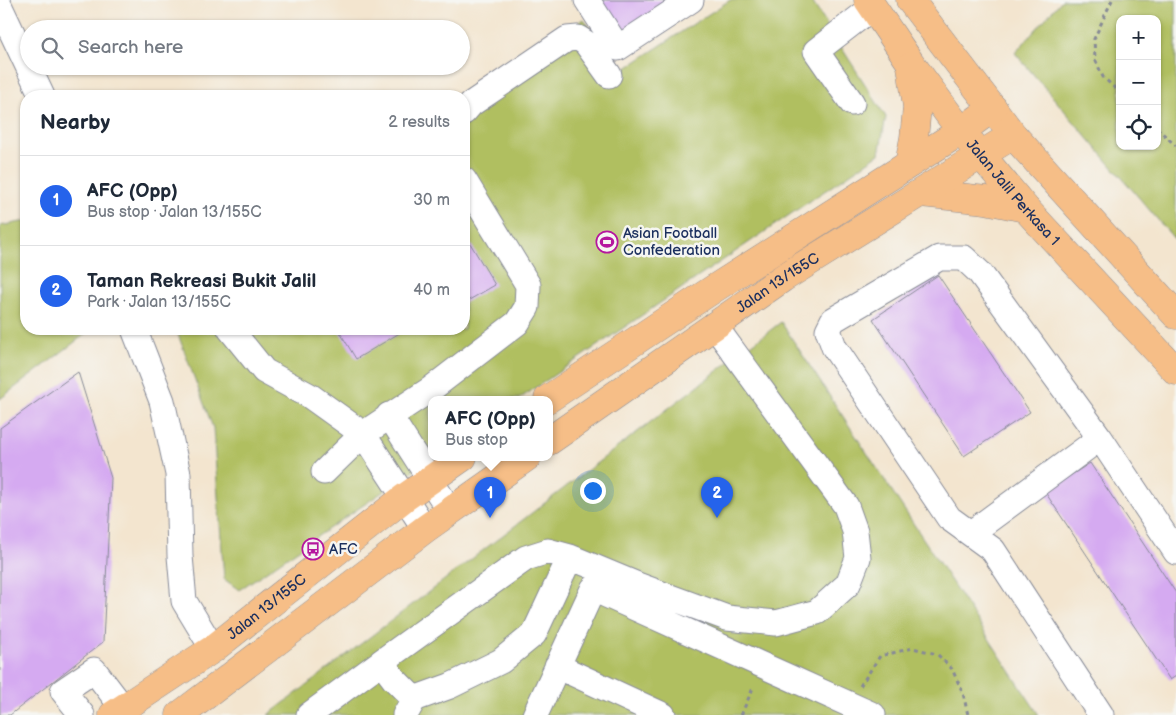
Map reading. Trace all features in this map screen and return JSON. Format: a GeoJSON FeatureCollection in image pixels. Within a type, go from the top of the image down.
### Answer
{"type":"FeatureCollection","features":[{"type":"Feature","properties":{"kind":"main road"},"geometry":{"type":"LineString","coordinates":[[910,0],[1013,135],[1176,315]]}},
{"type":"Feature","properties":{"kind":"main road","name":"Jalan Jalil Perkasa 1"},"geometry":{"type":"LineString","coordinates":[[870,4],[961,131],[1025,208],[1176,371]]}},
{"type":"Feature","properties":{"kind":"main road"},"geometry":{"type":"LineString","coordinates":[[909,164],[917,107],[910,62]]}},
{"type":"Feature","properties":{"kind":"main road","name":"Jalan 13/155C"},"geometry":{"type":"LineString","coordinates":[[552,396],[715,288],[961,131],[993,108]]}},
{"type":"Feature","properties":{"kind":"main road","name":"Jalan 13/155C"},"geometry":{"type":"LineString","coordinates":[[553,439],[783,278],[1013,135]]}},
{"type":"Feature","properties":{"kind":"main road"},"geometry":{"type":"LineString","coordinates":[[921,193],[986,200],[1025,208]]}},
{"type":"Feature","properties":{"kind":"main road"},"geometry":{"type":"LineString","coordinates":[[714,325],[712,306],[715,288]]}},
{"type":"Feature","properties":{"kind":"main road"},"geometry":{"type":"LineString","coordinates":[[675,314],[697,317],[714,325]]}},
{"type":"Feature","properties":{"kind":"main road","name":"Jalan 13/155C"},"geometry":{"type":"LineString","coordinates":[[118,711],[213,649],[404,498],[457,461]]}},
{"type":"Feature","properties":{"kind":"main road"},"geometry":{"type":"LineString","coordinates":[[180,715],[425,529],[521,461]]}},
{"type":"Feature","properties":{"kind":"street"},"geometry":{"type":"LineString","coordinates":[[587,0],[618,48],[691,0]]}},
{"type":"Feature","properties":{"kind":"street"},"geometry":{"type":"LineString","coordinates":[[852,103],[816,51],[870,4]]}},
{"type":"Feature","properties":{"kind":"street"},"geometry":{"type":"LineString","coordinates":[[0,7],[20,49]]}},
{"type":"Feature","properties":{"kind":"street"},"geometry":{"type":"LineString","coordinates":[[470,105],[567,39],[578,38],[586,43],[609,75]]}},
{"type":"Feature","properties":{"kind":"street"},"geometry":{"type":"LineString","coordinates":[[32,75],[39,90]]}},
{"type":"Feature","properties":{"kind":"street"},"geometry":{"type":"LineString","coordinates":[[324,472],[363,434],[431,389],[517,323],[527,307],[528,285],[470,190]]}},
{"type":"Feature","properties":{"kind":"street"},"geometry":{"type":"LineString","coordinates":[[1102,715],[993,550],[949,518],[834,347],[828,330],[833,320],[939,258],[964,258],[980,273],[1100,438],[1176,552]]}},
{"type":"Feature","properties":{"kind":"street"},"geometry":{"type":"LineString","coordinates":[[309,715],[526,558],[548,551],[570,557],[640,586],[728,618],[776,623],[817,612],[848,584],[858,558],[854,531],[846,506],[714,325]]}},
{"type":"Feature","properties":{"kind":"street"},"geometry":{"type":"LineString","coordinates":[[136,335],[162,401],[178,474],[180,556],[184,601],[213,649]]}},
{"type":"Feature","properties":{"kind":"street"},"geometry":{"type":"LineString","coordinates":[[235,335],[264,370],[310,396],[363,434],[425,529]]}},
{"type":"Feature","properties":{"kind":"street"},"geometry":{"type":"LineString","coordinates":[[389,415],[450,511]]}},
{"type":"Feature","properties":{"kind":"street"},"geometry":{"type":"LineString","coordinates":[[971,533],[1100,438]]}},
{"type":"Feature","properties":{"kind":"street"},"geometry":{"type":"LineString","coordinates":[[381,662],[394,679],[409,707],[501,661],[534,634],[570,557]]}},
{"type":"Feature","properties":{"kind":"street"},"geometry":{"type":"LineString","coordinates":[[535,715],[593,589],[873,715]]}},
{"type":"Feature","properties":{"kind":"street"},"geometry":{"type":"LineString","coordinates":[[557,666],[663,715]]}},
{"type":"Feature","properties":{"kind":"street"},"geometry":{"type":"LineString","coordinates":[[82,715],[64,691],[94,670],[118,711]]}},
{"type":"Feature","properties":{"kind":"path"},"geometry":{"type":"LineString","coordinates":[[1112,0],[1094,39],[1095,59],[1103,78],[1116,89]]}},
{"type":"Feature","properties":{"kind":"path"},"geometry":{"type":"LineString","coordinates":[[1161,132],[1176,146]]}},
{"type":"Feature","properties":{"kind":"path"},"geometry":{"type":"LineString","coordinates":[[849,703],[880,656],[913,648],[937,654],[952,668],[963,693],[968,715]]}},
{"type":"Feature","properties":{"kind":"path"},"geometry":{"type":"LineString","coordinates":[[741,715],[763,665]]}},
{"type":"Feature","properties":{"kind":"green space","name":"Asian Football Confederation"},"geometry":{"type":"Polygon","coordinates":[[[730,0],[811,0],[886,117],[879,154],[523,396],[428,396],[428,461],[239,590],[224,579],[213,428],[178,335],[470,335],[470,92],[584,19],[620,72],[730,0]]]}},
{"type":"Feature","properties":{"kind":"green space"},"geometry":{"type":"Polygon","coordinates":[[[1062,0],[1176,0],[1176,241],[1015,53],[1062,0]]]}},
{"type":"Feature","properties":{"kind":"green space"},"geometry":{"type":"Polygon","coordinates":[[[20,222],[20,335],[84,335],[0,399],[0,226],[20,222]]]}},
{"type":"Feature","properties":{"kind":"green space"},"geometry":{"type":"Polygon","coordinates":[[[781,322],[1039,715],[268,715],[781,322]]]}},
{"type":"Feature","properties":{"kind":"building"},"geometry":{"type":"Polygon","coordinates":[[[598,0],[673,0],[620,33],[598,0]]]}},
{"type":"Feature","properties":{"kind":"building"},"geometry":{"type":"Polygon","coordinates":[[[470,243],[495,285],[470,300],[470,243]]]}},
{"type":"Feature","properties":{"kind":"building"},"geometry":{"type":"Polygon","coordinates":[[[938,275],[1030,412],[964,456],[873,319],[938,275]]]}},
{"type":"Feature","properties":{"kind":"building"},"geometry":{"type":"Polygon","coordinates":[[[342,335],[396,335],[356,359],[342,335]]]}},
{"type":"Feature","properties":{"kind":"building"},"geometry":{"type":"Polygon","coordinates":[[[78,372],[111,478],[103,642],[10,715],[0,715],[0,428],[78,372]]]}},
{"type":"Feature","properties":{"kind":"building"},"geometry":{"type":"Polygon","coordinates":[[[1090,463],[1176,593],[1176,676],[1170,680],[1045,492],[1090,463]]]}},
{"type":"Feature","properties":{"kind":"place","name":"Asian Football Confederation"},"geometry":{"type":"Point","coordinates":[607,242]}},
{"type":"Feature","properties":{"kind":"place","name":"AFC (Opp)"},"geometry":{"type":"Point","coordinates":[490,518]}},
{"type":"Feature","properties":{"kind":"place","name":"Taman Rekreasi Bukit Jalil"},"geometry":{"type":"Point","coordinates":[717,518]}},
{"type":"Feature","properties":{"kind":"place","name":"AFC"},"geometry":{"type":"Point","coordinates":[313,549]}}]}
